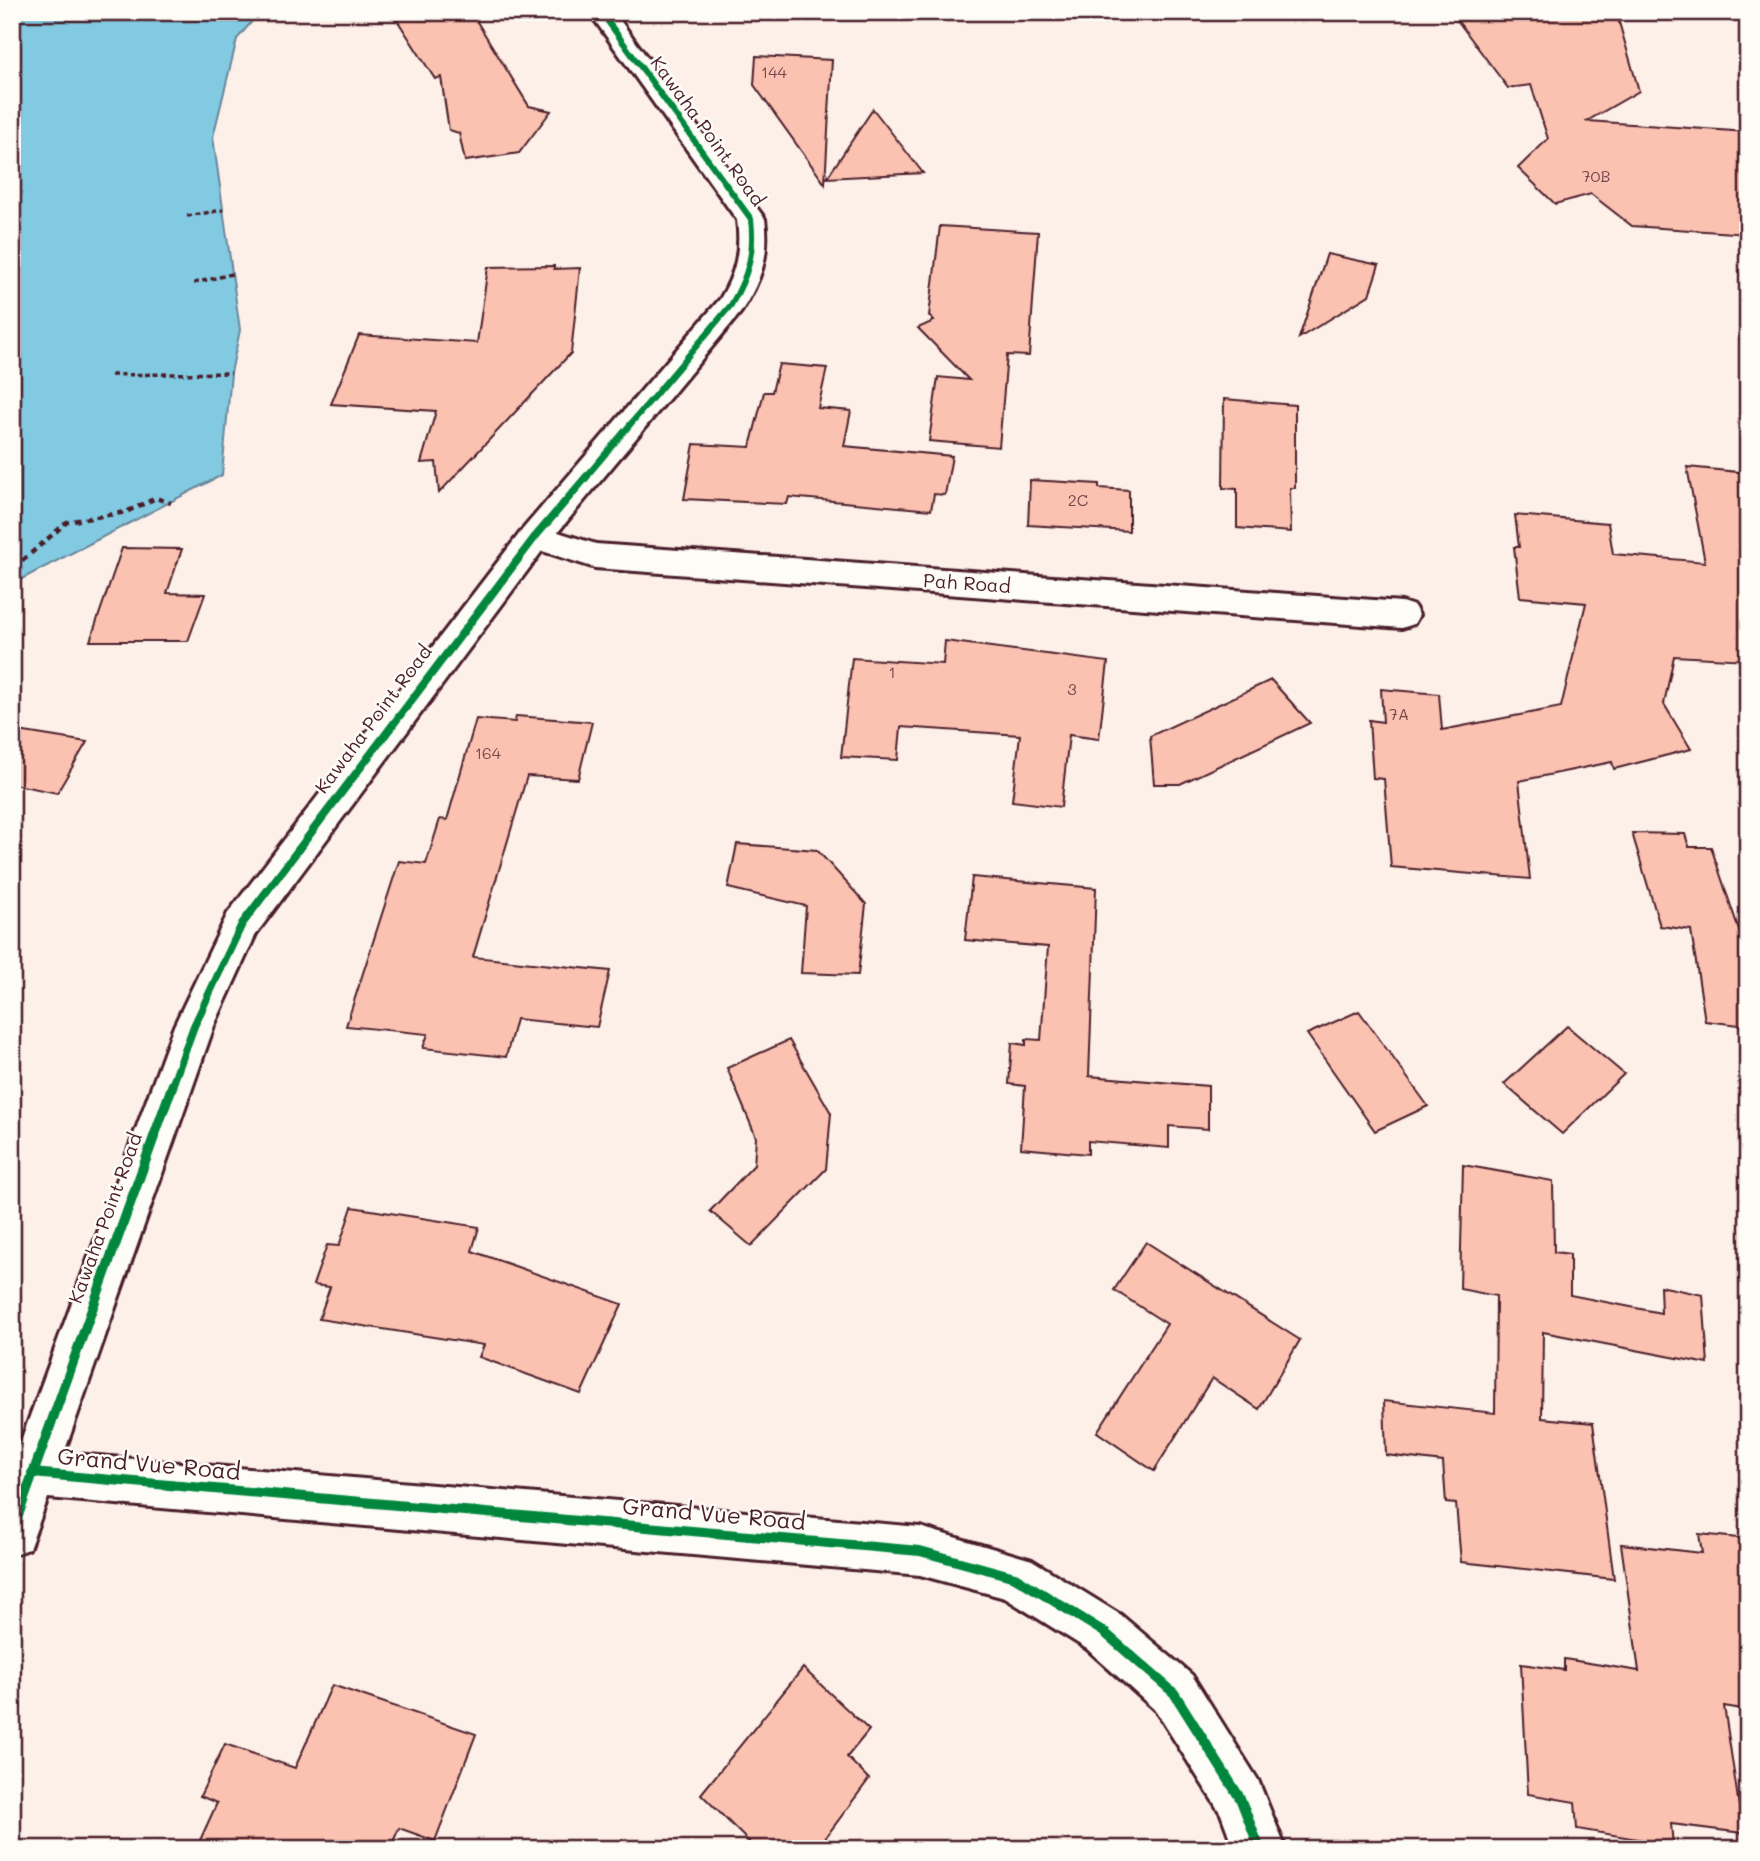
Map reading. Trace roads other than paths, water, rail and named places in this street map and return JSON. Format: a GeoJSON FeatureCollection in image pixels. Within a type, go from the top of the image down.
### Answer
{"type":"FeatureCollection","features":[{"type":"Feature","properties":{"kind":"street","name":"Kawaha Point Road"},"geometry":{"type":"LineString","coordinates":[[12,1532],[194,1026],[242,924],[535,537],[731,305],[750,273],[755,244],[751,219],[601,12]]}},
{"type":"Feature","properties":{"kind":"street","name":"Pah Road"},"geometry":{"type":"LineString","coordinates":[[535,537],[595,556],[1402,615]]}},
{"type":"Feature","properties":{"kind":"street","name":"Grand Vue Road"},"geometry":{"type":"LineString","coordinates":[[32,1473],[920,1551],[1015,1577],[1104,1632],[1174,1693],[1241,1798],[1260,1849]]}},
{"type":"Feature","properties":{"kind":"water"},"geometry":{"type":"Polygon","coordinates":[[[12,12],[260,12],[237,39],[213,137],[240,330],[231,373],[222,475],[12,584],[12,12]]]}}]}
